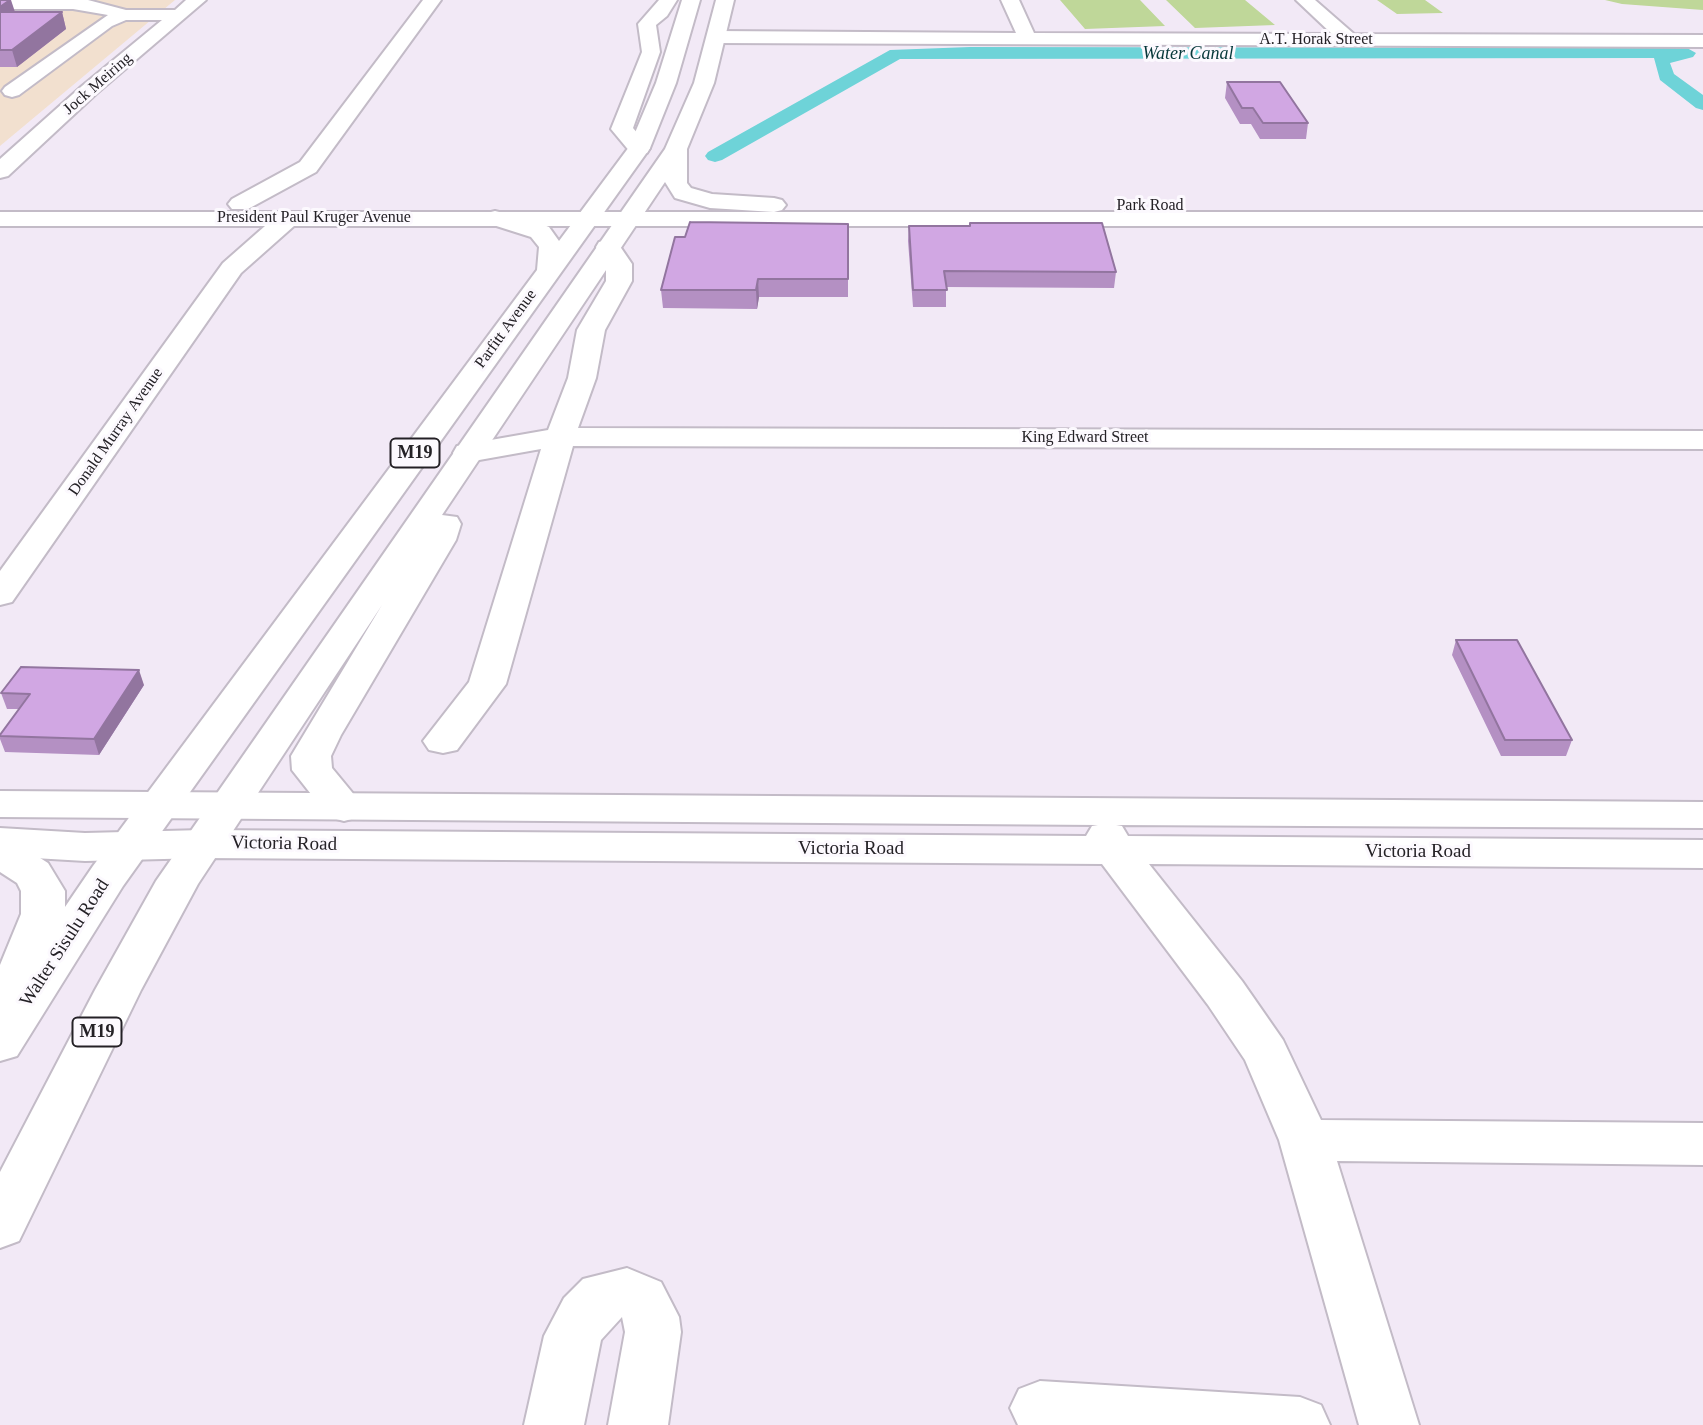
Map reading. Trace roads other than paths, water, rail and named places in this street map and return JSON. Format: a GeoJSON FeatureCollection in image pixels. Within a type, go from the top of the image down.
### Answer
{"type":"FeatureCollection","features":[{"type":"Feature","properties":{"kind":"main road","name":"Jock Meiring"},"geometry":{"type":"LineString","coordinates":[[0,171],[97,84],[197,0]]}},
{"type":"Feature","properties":{"kind":"main road"},"geometry":{"type":"LineString","coordinates":[[297,211],[309,167],[432,0]]}},
{"type":"Feature","properties":{"kind":"main road"},"geometry":{"type":"LineString","coordinates":[[647,24],[662,12],[668,0]]}},
{"type":"Feature","properties":{"kind":"main road","name":"Parfitt Avenue"},"geometry":{"type":"LineString","coordinates":[[160,804],[639,148],[659,103],[691,0]]}},
{"type":"Feature","properties":{"kind":"main road"},"geometry":{"type":"LineString","coordinates":[[647,24],[683,24],[704,17],[710,0]]}},
{"type":"Feature","properties":{"kind":"main road","name":"Parfitt Avenue"},"geometry":{"type":"LineString","coordinates":[[203,844],[676,149],[704,83],[725,0]]}},
{"type":"Feature","properties":{"kind":"main road"},"geometry":{"type":"LineString","coordinates":[[1010,0],[1028,39]]}},
{"type":"Feature","properties":{"kind":"main road"},"geometry":{"type":"LineString","coordinates":[[1304,0],[1350,40]]}},
{"type":"Feature","properties":{"kind":"main road"},"geometry":{"type":"LineString","coordinates":[[0,4],[98,6],[124,15]]}},
{"type":"Feature","properties":{"kind":"main road"},"geometry":{"type":"LineString","coordinates":[[6,92],[106,22],[151,7],[179,15]]}},
{"type":"Feature","properties":{"kind":"main road"},"geometry":{"type":"LineString","coordinates":[[639,148],[622,132],[650,52],[651,38],[647,24]]}},
{"type":"Feature","properties":{"kind":"main road","name":"A.T. Horak Street"},"geometry":{"type":"LineString","coordinates":[[659,103],[678,91],[685,62],[694,46],[715,44],[802,39],[1693,41]]}},
{"type":"Feature","properties":{"kind":"main road"},"geometry":{"type":"LineString","coordinates":[[1112,41],[1117,63]]}},
{"type":"Feature","properties":{"kind":"main road"},"geometry":{"type":"LineString","coordinates":[[1693,41],[1703,58]]}},
{"type":"Feature","properties":{"kind":"main road"},"geometry":{"type":"LineString","coordinates":[[29,78],[97,84]]}},
{"type":"Feature","properties":{"kind":"main road"},"geometry":{"type":"LineString","coordinates":[[6,92],[97,84]]}},
{"type":"Feature","properties":{"kind":"main road"},"geometry":{"type":"LineString","coordinates":[[676,149],[676,184],[683,193],[710,201],[774,205]]}},
{"type":"Feature","properties":{"kind":"main road"},"geometry":{"type":"LineString","coordinates":[[240,204],[309,167]]}},
{"type":"Feature","properties":{"kind":"main road","name":"President Paul Kruger Avenue"},"geometry":{"type":"LineString","coordinates":[[0,204],[240,204],[297,211],[495,218],[592,211]]}},
{"type":"Feature","properties":{"kind":"main road","name":"Park Road"},"geometry":{"type":"LineString","coordinates":[[633,211],[774,205],[1703,208]]}},
{"type":"Feature","properties":{"kind":"main road","name":"President Paul Kruger Avenue"},"geometry":{"type":"LineString","coordinates":[[0,219],[217,217],[297,211],[633,211]]}},
{"type":"Feature","properties":{"kind":"main road","name":"Donald Murray Avenue"},"geometry":{"type":"LineString","coordinates":[[0,596],[232,268],[297,211]]}},
{"type":"Feature","properties":{"kind":"main road","name":"Park Road"},"geometry":{"type":"LineString","coordinates":[[633,211],[1703,219]]}},
{"type":"Feature","properties":{"kind":"main road"},"geometry":{"type":"LineString","coordinates":[[217,217],[233,231],[232,268]]}},
{"type":"Feature","properties":{"kind":"main road"},"geometry":{"type":"LineString","coordinates":[[495,218],[540,232],[551,247],[549,270]]}},
{"type":"Feature","properties":{"kind":"main road"},"geometry":{"type":"LineString","coordinates":[[443,741],[487,684],[560,437],[582,378],[591,330],[619,281],[619,264],[608,247]]}},
{"type":"Feature","properties":{"kind":"main road","name":"King Edward Street"},"geometry":{"type":"LineString","coordinates":[[468,453],[560,437],[1703,440]]}},
{"type":"Feature","properties":{"kind":"main road"},"geometry":{"type":"LineString","coordinates":[[344,808],[312,770],[312,756],[321,735],[439,540],[448,516],[438,497]]}},
{"type":"Feature","properties":{"kind":"main road","name":"Victoria Road"},"geometry":{"type":"LineString","coordinates":[[0,804],[344,808],[805,829]]}},
{"type":"Feature","properties":{"kind":"main road","name":"M19"},"geometry":{"type":"LineString","coordinates":[[132,846],[160,804]]}},
{"type":"Feature","properties":{"kind":"main road"},"geometry":{"type":"LineString","coordinates":[[1519,814],[1537,853]]}},
{"type":"Feature","properties":{"kind":"main road","name":"Victoria Road"},"geometry":{"type":"LineString","coordinates":[[1105,831],[1519,814],[1703,815]]}},
{"type":"Feature","properties":{"kind":"main road","name":"Victoria Road"},"geometry":{"type":"LineString","coordinates":[[0,842],[85,847],[805,829],[1105,831],[1537,853],[1703,854]]}},
{"type":"Feature","properties":{"kind":"main road"},"geometry":{"type":"LineString","coordinates":[[1105,831],[1259,1043],[1305,1140],[1390,1425]]}},
{"type":"Feature","properties":{"kind":"main road","name":"M19"},"geometry":{"type":"LineString","coordinates":[[0,1225],[118,990],[178,881],[203,844]]}},
{"type":"Feature","properties":{"kind":"main road","name":"Walter Sisulu Road"},"geometry":{"type":"LineString","coordinates":[[0,1043],[108,876],[132,846]]}},
{"type":"Feature","properties":{"kind":"main road"},"geometry":{"type":"LineString","coordinates":[[0,852],[33,873],[43,891],[43,914],[0,1023]]}},
{"type":"Feature","properties":{"kind":"main road"},"geometry":{"type":"LineString","coordinates":[[1305,1140],[1703,1144]]}},
{"type":"Feature","properties":{"kind":"main road"},"geometry":{"type":"LineString","coordinates":[[554,1425],[573,1336],[584,1316],[603,1296],[627,1292],[641,1299],[651,1317],[653,1332],[638,1425]]}},
{"type":"Feature","properties":{"kind":"main road"},"geometry":{"type":"LineString","coordinates":[[1040,1408],[1300,1425]]}},
{"type":"Feature","properties":{"kind":"waterway"},"geometry":{"type":"LineString","coordinates":[[1682,53],[1661,60],[1666,76],[1703,104]]}},
{"type":"Feature","properties":{"kind":"waterway","name":"Water Canal"},"geometry":{"type":"LineString","coordinates":[[715,156],[896,54],[1687,53]]}}]}
